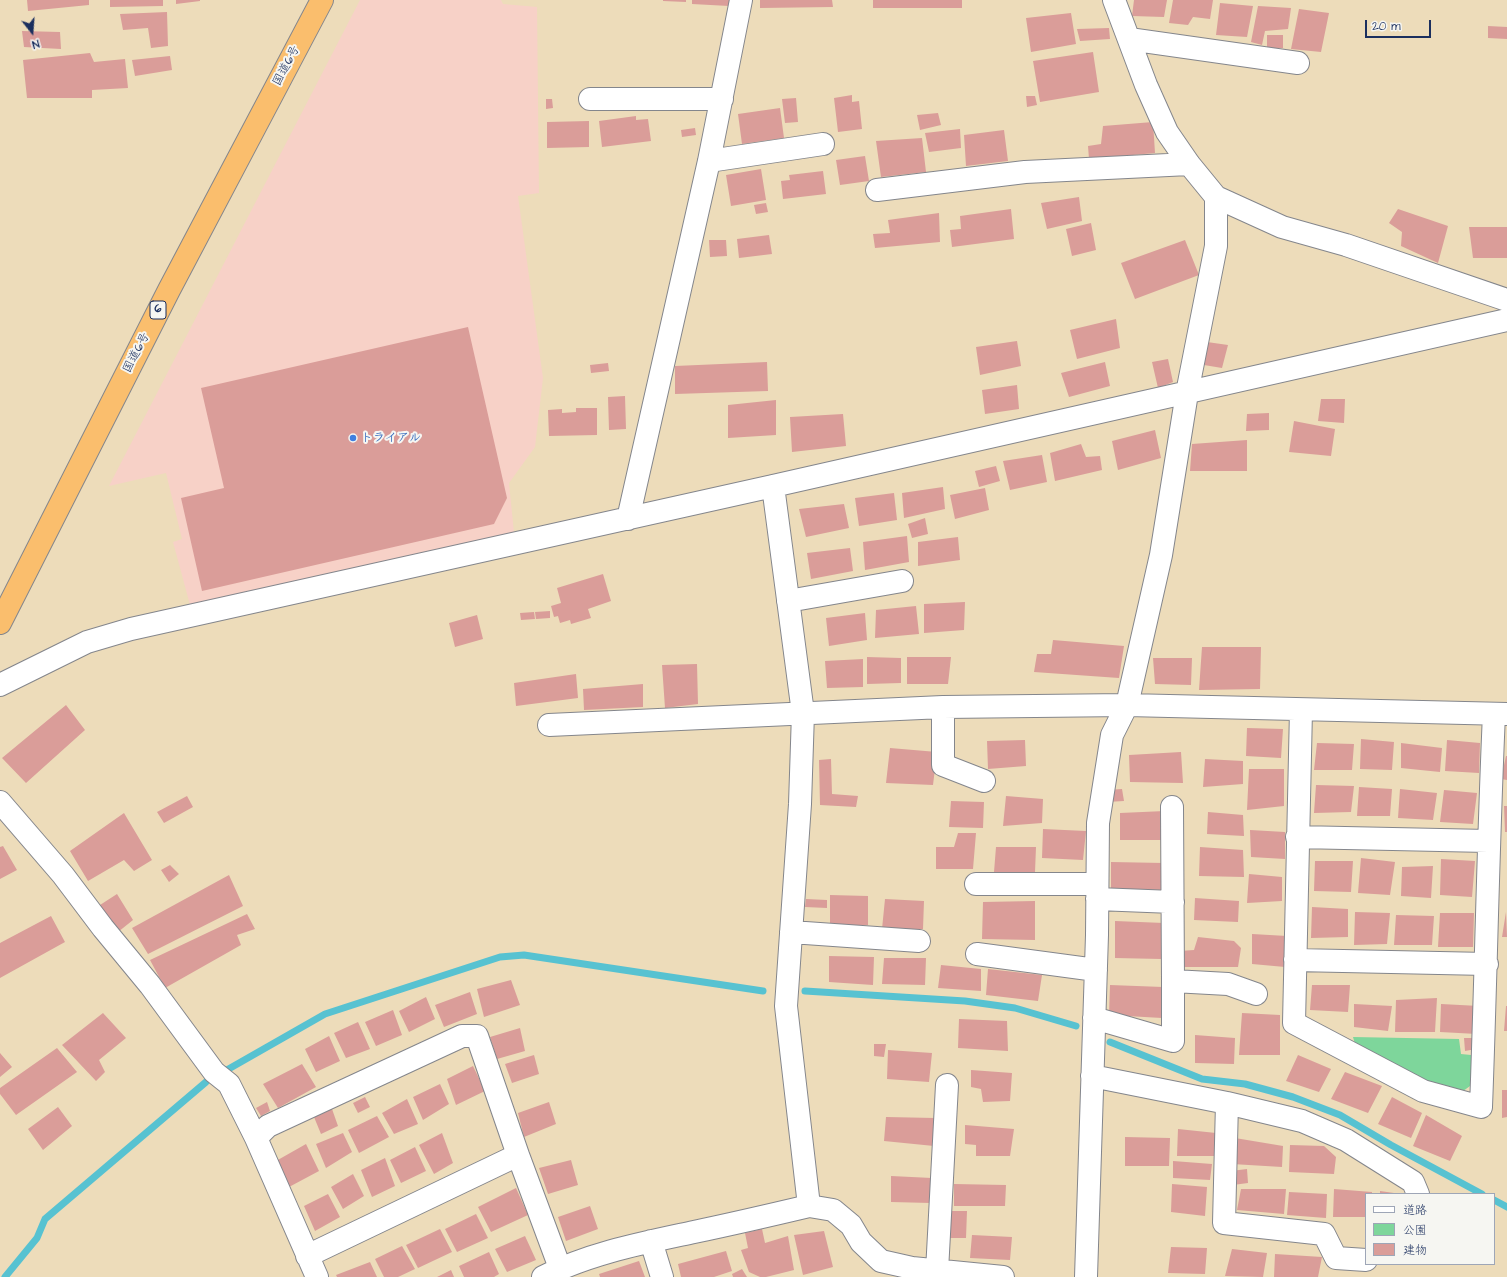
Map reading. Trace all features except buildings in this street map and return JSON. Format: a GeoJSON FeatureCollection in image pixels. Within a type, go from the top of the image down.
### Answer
{"type":"FeatureCollection","features":[{"type":"Feature","properties":{"kind":"highway","name":"国道6号"},"geometry":{"type":"LineString","coordinates":[[0,623],[173,283],[322,0]]}},
{"type":"Feature","properties":{"kind":"street"},"geometry":{"type":"LineString","coordinates":[[628,519],[709,160],[741,0]]}},
{"type":"Feature","properties":{"kind":"street"},"geometry":{"type":"LineString","coordinates":[[1114,0],[1146,85],[1167,132],[1189,164],[1216,197],[1282,228],[1346,245],[1507,300]]}},
{"type":"Feature","properties":{"kind":"street"},"geometry":{"type":"LineString","coordinates":[[1129,39],[1298,63]]}},
{"type":"Feature","properties":{"kind":"street"},"geometry":{"type":"LineString","coordinates":[[590,99],[722,99]]}},
{"type":"Feature","properties":{"kind":"street"},"geometry":{"type":"LineString","coordinates":[[709,160],[824,144]]}},
{"type":"Feature","properties":{"kind":"street"},"geometry":{"type":"LineString","coordinates":[[877,190],[1025,172],[1189,164]]}},
{"type":"Feature","properties":{"kind":"street"},"geometry":{"type":"LineString","coordinates":[[1086,1277],[1096,970],[1098,823],[1112,736],[1127,705],[1161,555],[1187,393],[1216,246],[1216,197]]}},
{"type":"Feature","properties":{"kind":"street"},"geometry":{"type":"LineString","coordinates":[[0,702],[7,681],[87,642],[131,629],[628,519],[1507,320]]}},
{"type":"Feature","properties":{"kind":"street"},"geometry":{"type":"LineString","coordinates":[[774,486],[803,713],[800,804],[786,1006],[809,1206]]}},
{"type":"Feature","properties":{"kind":"street"},"geometry":{"type":"LineString","coordinates":[[788,600],[902,581]]}},
{"type":"Feature","properties":{"kind":"street"},"geometry":{"type":"LineString","coordinates":[[549,725],[943,707],[1127,705],[1500,714],[1488,841],[1486,964],[1481,1107],[1423,1091],[1294,1023],[1301,710]]}},
{"type":"Feature","properties":{"kind":"street"},"geometry":{"type":"LineString","coordinates":[[943,707],[943,765],[984,781]]}},
{"type":"Feature","properties":{"kind":"street"},"geometry":{"type":"LineString","coordinates":[[0,802],[63,875],[103,928],[150,985],[214,1072],[229,1084],[256,1138],[317,1277]]}},
{"type":"Feature","properties":{"kind":"street"},"geometry":{"type":"LineString","coordinates":[[1094,1018],[1173,1041],[1172,807]]}},
{"type":"Feature","properties":{"kind":"street"},"geometry":{"type":"LineString","coordinates":[[1298,837],[1488,841]]}},
{"type":"Feature","properties":{"kind":"street"},"geometry":{"type":"LineString","coordinates":[[976,884],[1097,891],[1173,902]]}},
{"type":"Feature","properties":{"kind":"street"},"geometry":{"type":"LineString","coordinates":[[791,932],[919,941]]}},
{"type":"Feature","properties":{"kind":"street"},"geometry":{"type":"LineString","coordinates":[[977,954],[1096,970]]}},
{"type":"Feature","properties":{"kind":"street"},"geometry":{"type":"LineString","coordinates":[[1295,960],[1486,964]]}},
{"type":"Feature","properties":{"kind":"street"},"geometry":{"type":"LineString","coordinates":[[1173,981],[1228,984],[1256,994]]}},
{"type":"Feature","properties":{"kind":"street"},"geometry":{"type":"LineString","coordinates":[[256,1138],[268,1126],[462,1036],[477,1036],[518,1154],[551,1273],[602,1254],[650,1241],[809,1206],[833,1210],[850,1225],[861,1242],[881,1261],[912,1268],[1003,1277]]}},
{"type":"Feature","properties":{"kind":"street"},"geometry":{"type":"LineString","coordinates":[[1092,1076],[1302,1121],[1346,1140],[1413,1182],[1418,1193]]}},
{"type":"Feature","properties":{"kind":"street"},"geometry":{"type":"LineString","coordinates":[[937,1271],[947,1085]]}},
{"type":"Feature","properties":{"kind":"street"},"geometry":{"type":"LineString","coordinates":[[1227,1104],[1224,1223],[1324,1234],[1336,1258],[1365,1260]]}},
{"type":"Feature","properties":{"kind":"street"},"geometry":{"type":"LineString","coordinates":[[307,1256],[518,1154]]}},
{"type":"Feature","properties":{"kind":"street"},"geometry":{"type":"LineString","coordinates":[[650,1241],[662,1277]]}},
{"type":"Feature","properties":{"kind":"shaded area"},"geometry":{"type":"Polygon","coordinates":[[[360,0],[501,0],[503,4],[537,7],[539,193],[518,196],[543,378],[535,447],[509,483],[514,533],[190,605],[173,542],[182,539],[166,473],[109,486],[360,0]]]}},
{"type":"Feature","properties":{"kind":"green space"},"geometry":{"type":"Polygon","coordinates":[[[1353,1037],[1459,1039],[1461,1054],[1471,1055],[1474,1082],[1462,1091],[1447,1091],[1355,1044],[1353,1037]]]}},
{"type":"Feature","properties":{"kind":"waterway"},"geometry":{"type":"LineString","coordinates":[[225,1071],[325,1014],[500,957],[524,955],[763,991]]}},
{"type":"Feature","properties":{"kind":"waterway"},"geometry":{"type":"LineString","coordinates":[[805,991],[965,1001],[1015,1008],[1076,1026]]}},
{"type":"Feature","properties":{"kind":"waterway"},"geometry":{"type":"LineString","coordinates":[[1110,1042],[1202,1079],[1245,1084],[1293,1097],[1340,1115],[1391,1145],[1480,1193]]}},
{"type":"Feature","properties":{"kind":"waterway"},"geometry":{"type":"LineString","coordinates":[[5,1277],[37,1238],[45,1219],[206,1082]]}},
{"type":"Feature","properties":{"kind":"waterway"},"geometry":{"type":"LineString","coordinates":[[1495,1201],[1507,1207]]}},
{"type":"Feature","properties":{"kind":"place","name":"トライアル"},"geometry":{"type":"Point","coordinates":[353,438]}}]}
